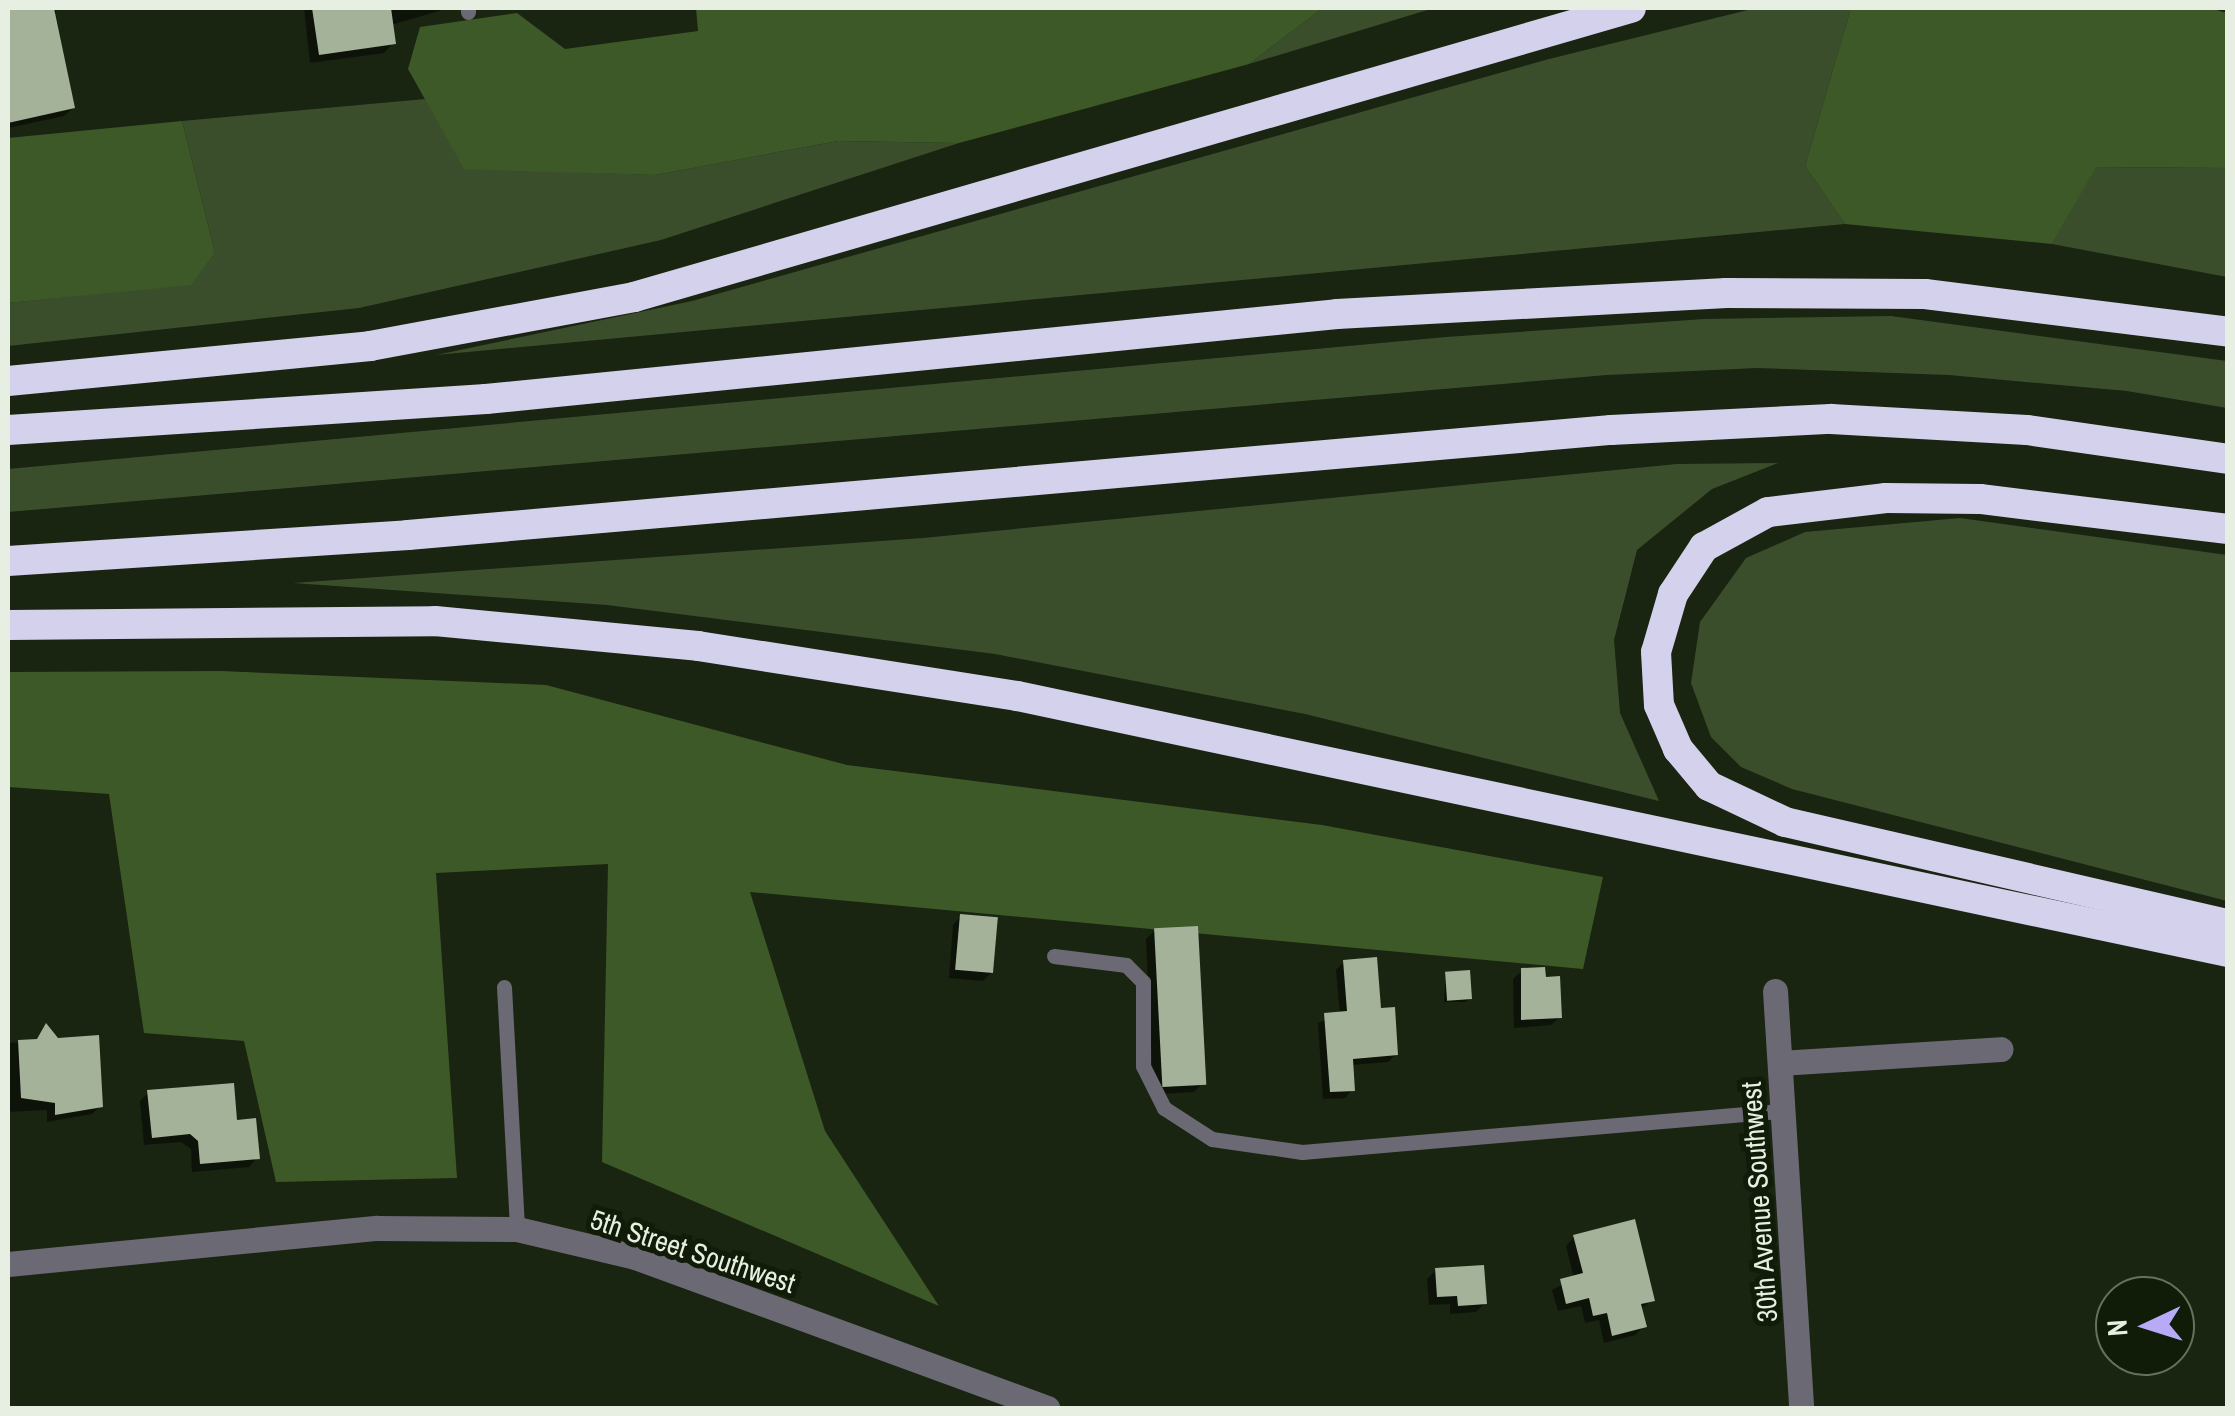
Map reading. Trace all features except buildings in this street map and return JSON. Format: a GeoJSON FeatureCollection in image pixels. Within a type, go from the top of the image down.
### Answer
{"type":"FeatureCollection","features":[{"type":"Feature","properties":{"kind":"highway"},"geometry":{"type":"LineString","coordinates":[[8,381],[370,346],[634,297],[1631,8]]}},
{"type":"Feature","properties":{"kind":"highway"},"geometry":{"type":"LineString","coordinates":[[8,430],[486,399],[1337,314],[1726,293],[1926,294],[2228,332]]}},
{"type":"Feature","properties":{"kind":"highway"},"geometry":{"type":"LineString","coordinates":[[8,560],[408,535],[1611,430],[1831,418],[2027,430],[2228,459]]}},
{"type":"Feature","properties":{"kind":"highway"},"geometry":{"type":"LineString","coordinates":[[2228,529],[1980,499],[1886,498],[1768,512],[1704,547],[1673,594],[1656,652],[1660,706],[1678,749],[1709,786],[1785,822],[2228,924]]}},
{"type":"Feature","properties":{"kind":"highway"},"geometry":{"type":"LineString","coordinates":[[8,626],[435,621],[698,646],[1018,696],[2228,952]]}},
{"type":"Feature","properties":{"kind":"street","name":"30th Avenue Southwest"},"geometry":{"type":"LineString","coordinates":[[1774,991],[1802,1408]]}},
{"type":"Feature","properties":{"kind":"street"},"geometry":{"type":"LineString","coordinates":[[1780,1063],[2000,1048]]}},
{"type":"Feature","properties":{"kind":"street","name":"5th Street Southwest"},"geometry":{"type":"LineString","coordinates":[[8,1264],[377,1228],[517,1230],[634,1257],[1047,1408]]}},
{"type":"Feature","properties":{"kind":"lane"},"geometry":{"type":"LineString","coordinates":[[1054,956],[1126,964],[1143,982],[1143,1066],[1164,1108],[1212,1139],[1302,1152],[1783,1111]]}},
{"type":"Feature","properties":{"kind":"lane"},"geometry":{"type":"LineString","coordinates":[[504,987],[517,1230]]}},
{"type":"Feature","properties":{"kind":"green space"},"geometry":{"type":"Polygon","coordinates":[[[696,8],[1323,8],[1249,64],[959,143],[838,141],[655,175],[464,169],[408,69],[420,27],[517,13],[565,49],[698,31],[696,8]]]}},
{"type":"Feature","properties":{"kind":"green space"},"geometry":{"type":"Polygon","coordinates":[[[1323,8],[1434,8],[1249,64],[1323,8]]]}},
{"type":"Feature","properties":{"kind":"green space"},"geometry":{"type":"Polygon","coordinates":[[[1756,8],[1851,8],[1805,166],[1845,224],[436,355],[692,301],[1549,59],[1756,8]]]}},
{"type":"Feature","properties":{"kind":"green space"},"geometry":{"type":"Polygon","coordinates":[[[1851,8],[2209,8],[2227,13],[2227,168],[2096,167],[2052,244],[1845,224],[1805,166],[1851,8]]]}},
{"type":"Feature","properties":{"kind":"green space"},"geometry":{"type":"Polygon","coordinates":[[[425,99],[464,168],[655,175],[838,141],[959,143],[661,240],[359,308],[8,346],[8,303],[191,284],[215,253],[182,121],[425,99]]]}},
{"type":"Feature","properties":{"kind":"green space"},"geometry":{"type":"Polygon","coordinates":[[[182,121],[215,253],[191,285],[8,303],[8,138],[182,121]]]}},
{"type":"Feature","properties":{"kind":"green space"},"geometry":{"type":"Polygon","coordinates":[[[2095,167],[2227,168],[2227,277],[2052,244],[2095,167]]]}},
{"type":"Feature","properties":{"kind":"green space"},"geometry":{"type":"Polygon","coordinates":[[[1891,316],[2227,361],[2227,408],[2127,391],[1949,375],[1757,368],[1607,375],[8,512],[8,469],[1446,337],[1704,319],[1891,316]]]}},
{"type":"Feature","properties":{"kind":"green space"},"geometry":{"type":"Polygon","coordinates":[[[1778,463],[1712,489],[1637,550],[1614,640],[1620,713],[1659,801],[1305,714],[995,654],[607,605],[293,583],[923,538],[1677,464],[1778,463]]]}},
{"type":"Feature","properties":{"kind":"green space"},"geometry":{"type":"Polygon","coordinates":[[[1960,518],[2227,555],[2227,901],[1792,789],[1741,767],[1711,737],[1691,683],[1700,622],[1746,558],[1805,532],[1960,518]]]}},
{"type":"Feature","properties":{"kind":"green space"},"geometry":{"type":"Polygon","coordinates":[[[221,671],[546,685],[847,765],[1322,825],[1603,877],[1583,969],[750,892],[825,1131],[939,1306],[602,1162],[608,864],[436,873],[457,1178],[276,1182],[244,1041],[144,1033],[109,794],[8,787],[8,672],[221,671]]]}}]}
